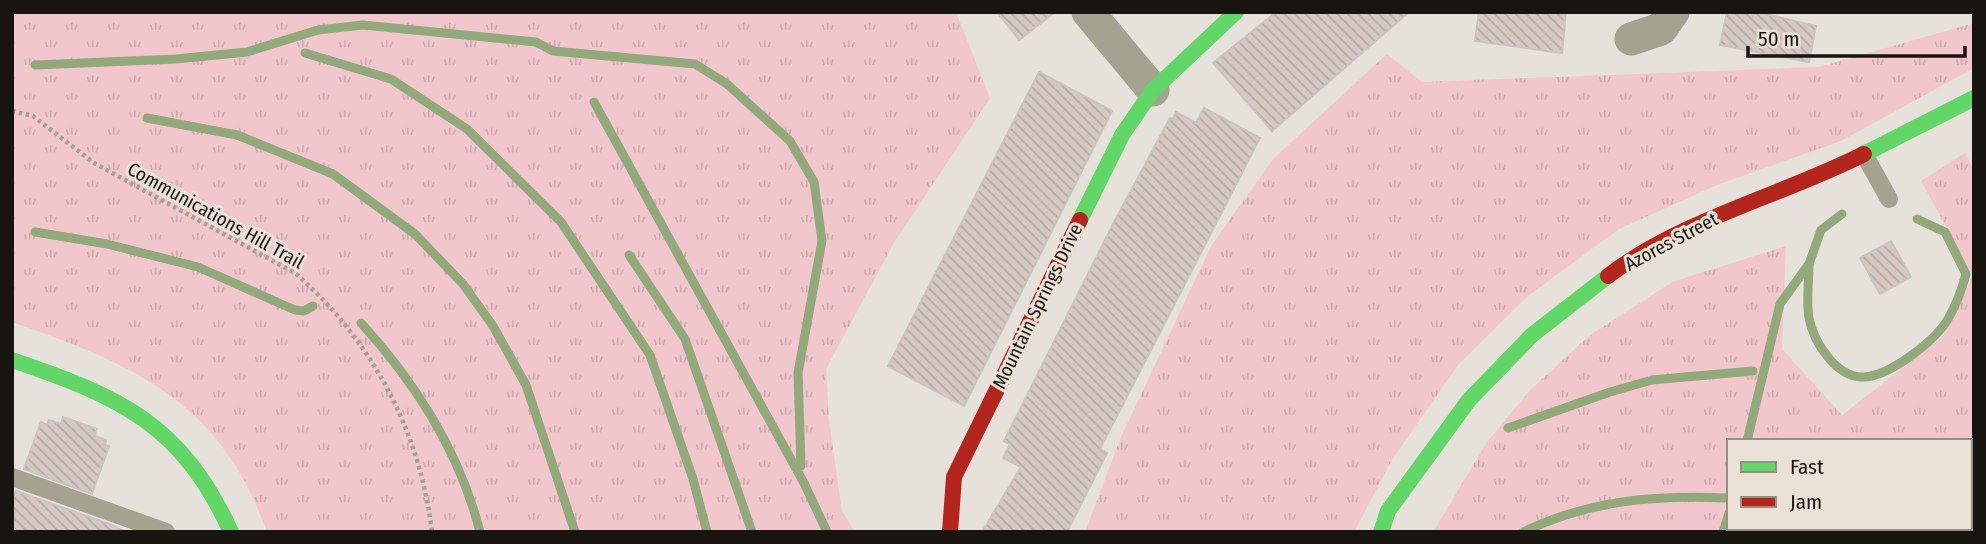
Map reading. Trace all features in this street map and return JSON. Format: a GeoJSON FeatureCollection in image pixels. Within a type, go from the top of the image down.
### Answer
{"type":"FeatureCollection","features":[{"type":"Feature","properties":{"kind":"street"},"geometry":{"type":"LineString","coordinates":[[1088,12],[1153,90]]}},
{"type":"Feature","properties":{"kind":"street","name":"Mountain Springs Drive"},"geometry":{"type":"LineString","coordinates":[[950,532],[954,477],[1122,135],[1153,90],[1236,12]]}},
{"type":"Feature","properties":{"kind":"street"},"geometry":{"type":"LineString","coordinates":[[1631,38],[1661,29],[1673,12]]}},
{"type":"Feature","properties":{"kind":"street","name":"Azores Street"},"geometry":{"type":"LineString","coordinates":[[1381,532],[1388,511],[1469,400],[1532,335],[1626,262],[1718,216],[1822,175],[1974,98]]}},
{"type":"Feature","properties":{"kind":"street"},"geometry":{"type":"LineString","coordinates":[[15,368],[106,396],[164,430],[188,457],[231,532]]}},
{"type":"Feature","properties":{"kind":"lane"},"geometry":{"type":"LineString","coordinates":[[1864,154],[1889,199]]}},
{"type":"Feature","properties":{"kind":"lane"},"geometry":{"type":"LineString","coordinates":[[12,477],[166,532]]}},
{"type":"Feature","properties":{"kind":"path","name":"Communications Hill Trail"},"geometry":{"type":"LineString","coordinates":[[12,111],[33,116],[94,163],[295,273],[324,298],[384,380],[403,418],[426,487],[432,532]]}},
{"type":"Feature","properties":{"kind":"green space"},"geometry":{"type":"Polygon","coordinates":[[[12,12],[956,12],[990,98],[895,241],[826,369],[829,420],[842,511],[855,532],[267,532],[248,488],[224,449],[201,422],[174,399],[145,379],[114,363],[12,322],[12,12]]]}},
{"type":"Feature","properties":{"kind":"green space"},"geometry":{"type":"Polygon","coordinates":[[[1974,23],[1974,68],[1841,141],[1717,185],[1619,229],[1528,296],[1458,365],[1392,460],[1354,532],[1085,532],[1121,437],[1211,246],[1274,158],[1387,54],[1422,82],[1819,67],[1974,23]]]}},
{"type":"Feature","properties":{"kind":"green space"},"geometry":{"type":"Polygon","coordinates":[[[1965,153],[1974,170],[1974,532],[1433,532],[1487,442],[1531,389],[1589,336],[1672,282],[1786,246],[1782,349],[1842,415],[1942,337],[1973,276],[1921,181],[1965,153]]]}},
{"type":"Feature","properties":{"kind":"building"},"geometry":{"type":"Polygon","coordinates":[[[997,12],[1055,12],[1019,40],[997,12]]]}},
{"type":"Feature","properties":{"kind":"building"},"geometry":{"type":"Polygon","coordinates":[[[1276,12],[1409,12],[1272,131],[1213,63],[1276,12]]]}},
{"type":"Feature","properties":{"kind":"building"},"geometry":{"type":"Polygon","coordinates":[[[1479,12],[1566,12],[1562,53],[1475,41],[1479,12]]]}},
{"type":"Feature","properties":{"kind":"building"},"geometry":{"type":"Polygon","coordinates":[[[1727,12],[1757,12],[1816,26],[1809,62],[1720,45],[1727,12]]]}},
{"type":"Feature","properties":{"kind":"building"},"geometry":{"type":"Polygon","coordinates":[[[1039,72],[1112,111],[964,406],[888,366],[1039,72]]]}},
{"type":"Feature","properties":{"kind":"building"},"geometry":{"type":"Polygon","coordinates":[[[1204,108],[1260,138],[1100,449],[1107,453],[1067,532],[982,532],[1021,467],[1003,458],[1010,444],[1004,441],[1112,226],[1170,118],[1173,119],[1176,112],[1196,123],[1204,108]]]}},
{"type":"Feature","properties":{"kind":"building"},"geometry":{"type":"Polygon","coordinates":[[[1891,241],[1911,277],[1880,294],[1860,258],[1891,241]]]}},
{"type":"Feature","properties":{"kind":"building"},"geometry":{"type":"Polygon","coordinates":[[[63,417],[97,429],[94,436],[106,440],[105,445],[109,446],[92,494],[24,469],[41,422],[47,425],[49,420],[61,424],[63,417]]]}},
{"type":"Feature","properties":{"kind":"building"},"geometry":{"type":"Polygon","coordinates":[[[16,491],[126,532],[12,532],[12,502],[16,491]]]}},
{"type":"Feature","properties":{"kind":"waterway"},"geometry":{"type":"LineString","coordinates":[[35,65],[176,59],[247,52],[318,30],[363,25],[536,42],[553,51],[695,64],[727,84],[790,141],[814,182],[822,241],[798,373],[801,466]]}},
{"type":"Feature","properties":{"kind":"waterway"},"geometry":{"type":"LineString","coordinates":[[305,53],[391,79],[467,129],[561,222],[650,355],[693,479],[707,532]]}},
{"type":"Feature","properties":{"kind":"waterway"},"geometry":{"type":"LineString","coordinates":[[594,102],[804,483],[827,532]]}},
{"type":"Feature","properties":{"kind":"waterway"},"geometry":{"type":"LineString","coordinates":[[147,118],[237,135],[333,174],[415,234],[463,284],[493,326],[526,385],[575,532]]}},
{"type":"Feature","properties":{"kind":"waterway"},"geometry":{"type":"LineString","coordinates":[[1747,439],[1780,304],[1809,264],[1821,230],[1842,214]]}},
{"type":"Feature","properties":{"kind":"waterway"},"geometry":{"type":"LineString","coordinates":[[1809,264],[1809,318],[1816,338],[1828,358],[1845,372],[1855,376],[1875,375],[1911,356],[1942,328],[1956,303],[1966,274],[1945,232],[1917,219]]}},
{"type":"Feature","properties":{"kind":"waterway"},"geometry":{"type":"LineString","coordinates":[[35,232],[107,244],[198,267],[295,310],[304,311],[313,306]]}},
{"type":"Feature","properties":{"kind":"waterway"},"geometry":{"type":"LineString","coordinates":[[629,255],[685,339],[752,532]]}},
{"type":"Feature","properties":{"kind":"waterway"},"geometry":{"type":"LineString","coordinates":[[361,323],[400,369],[433,420],[461,474],[480,532]]}},
{"type":"Feature","properties":{"kind":"waterway"},"geometry":{"type":"LineString","coordinates":[[1508,428],[1652,380],[1753,371]]}},
{"type":"Feature","properties":{"kind":"waterway"},"geometry":{"type":"LineString","coordinates":[[1523,532],[1548,521],[1598,506],[1648,499],[1727,498]]}},
{"type":"Feature","properties":{"kind":"waterway"},"geometry":{"type":"LineString","coordinates":[[1723,532],[1727,519]]}},
{"type":"Feature","properties":{"kind":"traffic: fast"},"geometry":{"type":"LineString","coordinates":[[1080,220],[1122,135],[1153,90],[1236,12]]}},
{"type":"Feature","properties":{"kind":"traffic: fast"},"geometry":{"type":"LineString","coordinates":[[1864,154],[1974,98]]}},
{"type":"Feature","properties":{"kind":"traffic: fast"},"geometry":{"type":"LineString","coordinates":[[1381,532],[1388,511],[1469,400],[1532,335],[1608,276]]}},
{"type":"Feature","properties":{"kind":"traffic: fast"},"geometry":{"type":"LineString","coordinates":[[12,360],[85,387],[143,419],[168,439],[191,464],[212,495],[231,532]]}},
{"type":"Feature","properties":{"kind":"traffic: jam"},"geometry":{"type":"LineString","coordinates":[[1608,276],[1667,239],[1864,154]]}},
{"type":"Feature","properties":{"kind":"traffic: jam"},"geometry":{"type":"LineString","coordinates":[[950,532],[954,477],[1080,220]]}}]}
